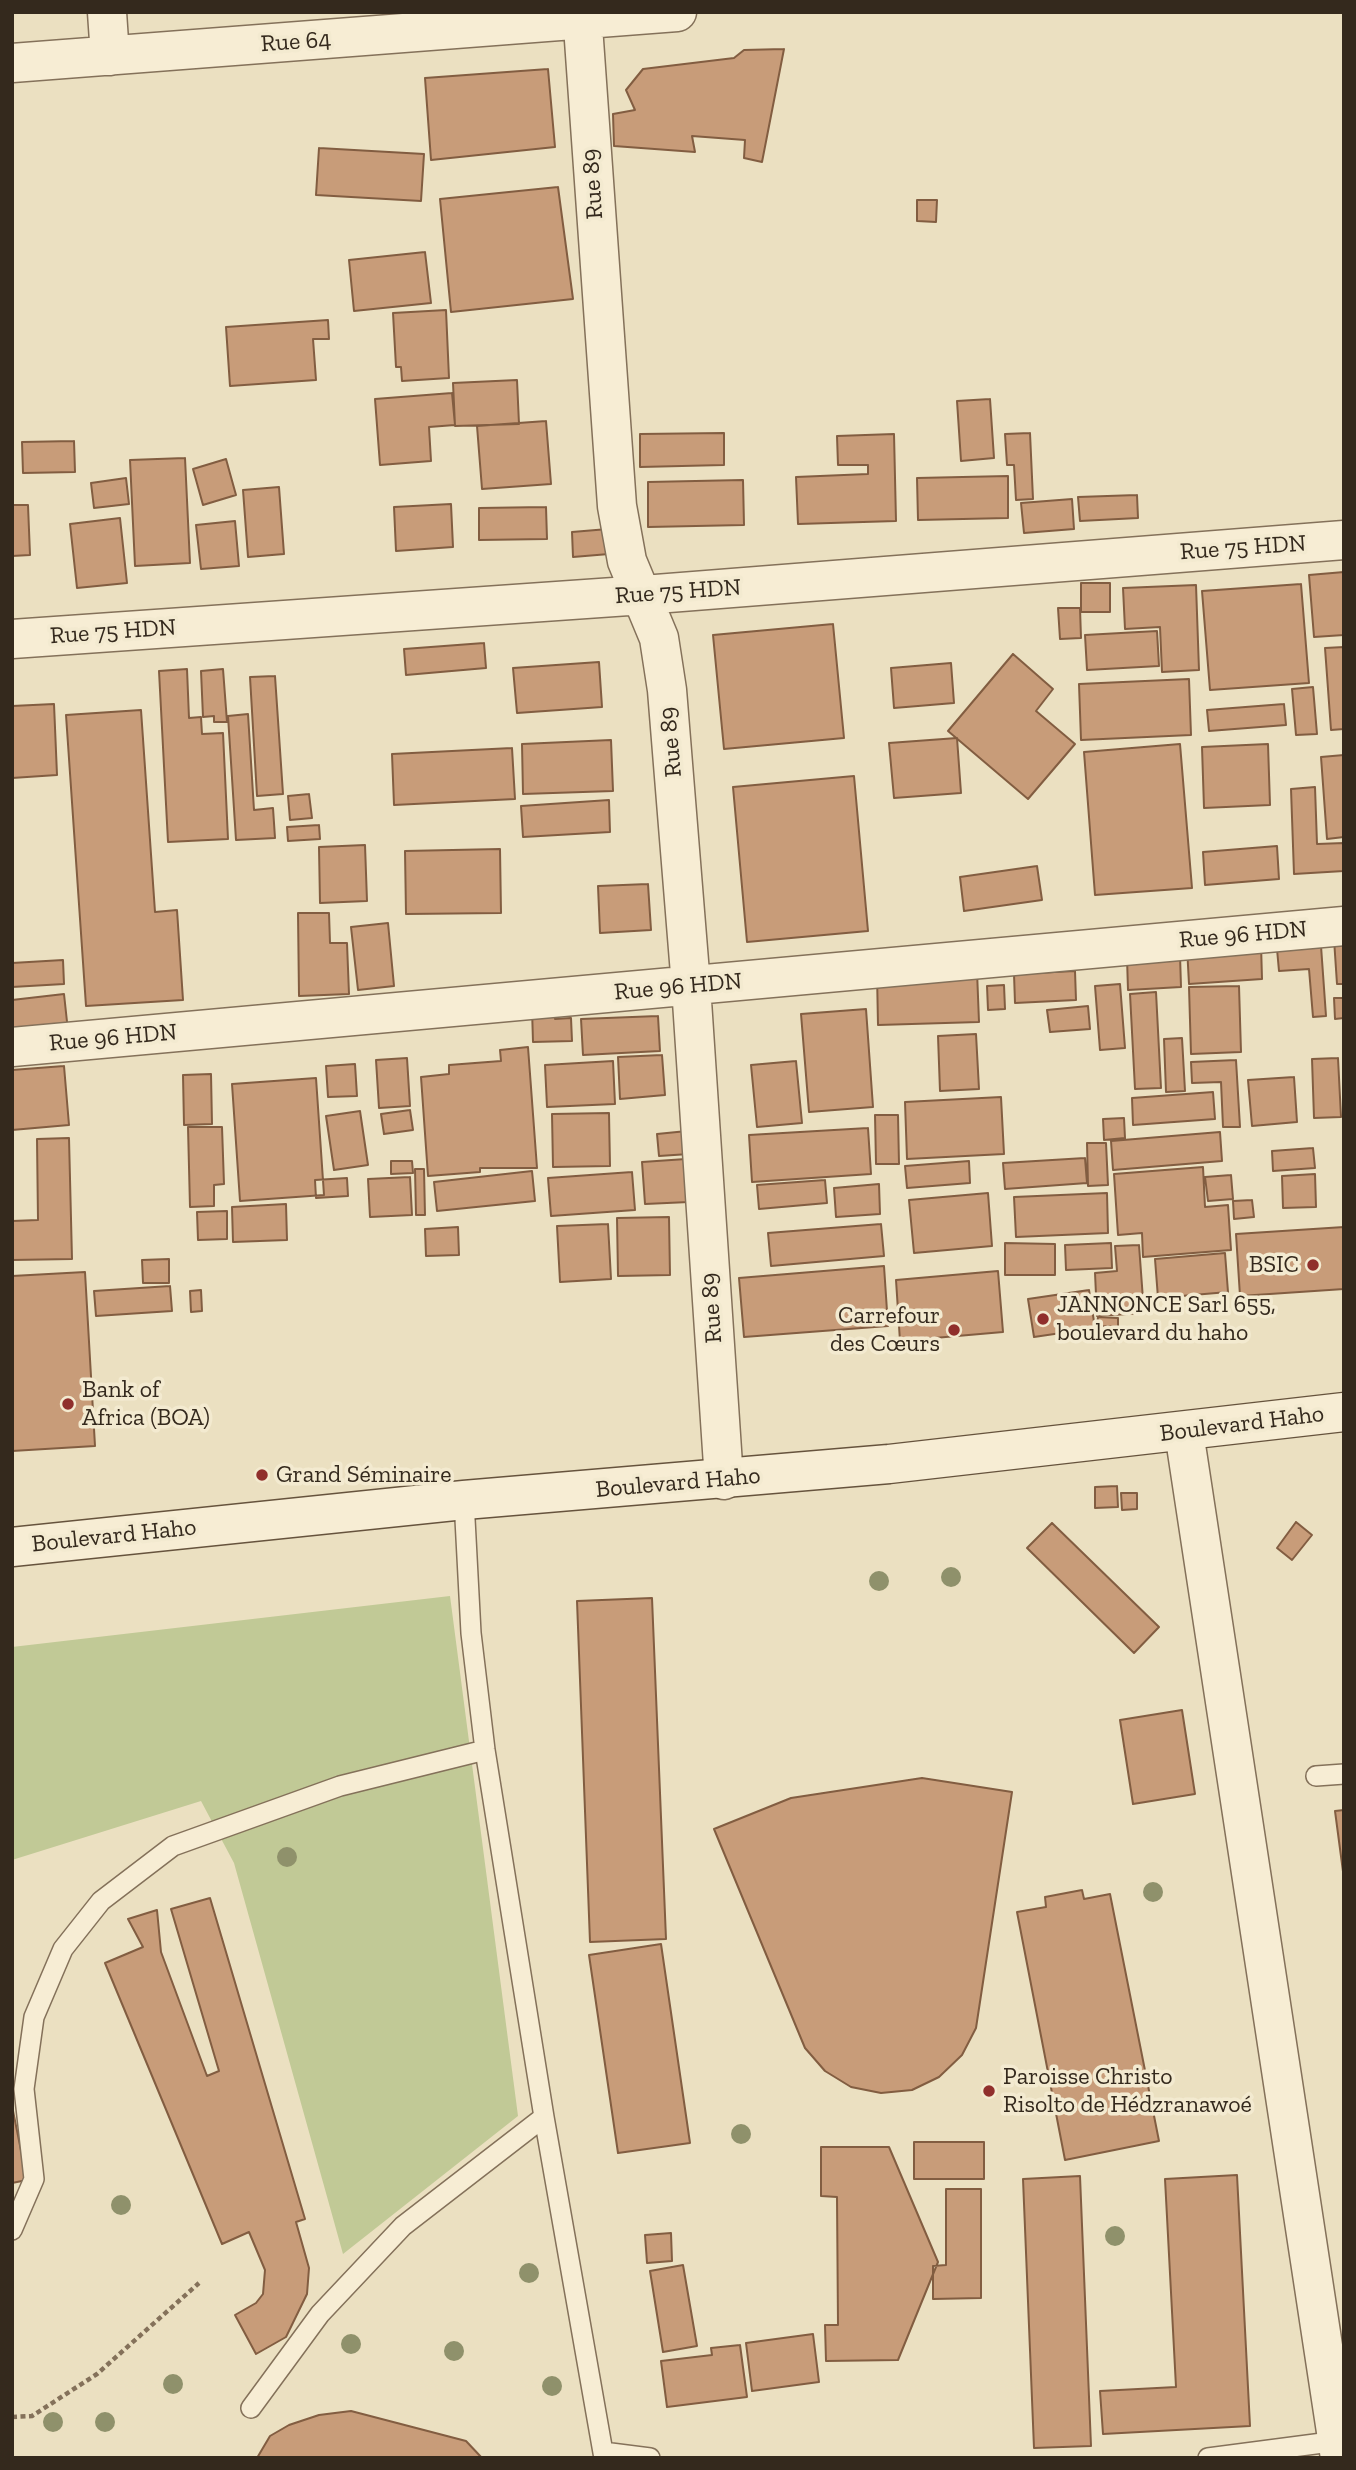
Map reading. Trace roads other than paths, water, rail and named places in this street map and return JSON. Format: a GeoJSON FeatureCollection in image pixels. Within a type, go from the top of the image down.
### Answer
{"type":"FeatureCollection","features":[{"type":"Feature","properties":{"kind":"street"},"geometry":{"type":"LineString","coordinates":[[107,12],[110,56]]}},
{"type":"Feature","properties":{"kind":"street","name":"Rue 64"},"geometry":{"type":"LineString","coordinates":[[12,62],[581,17],[677,12]]}},
{"type":"Feature","properties":{"kind":"street","name":"Rue 89"},"geometry":{"type":"LineString","coordinates":[[581,17],[617,506],[627,561],[659,638],[667,690],[691,986],[724,1480]]}},
{"type":"Feature","properties":{"kind":"street","name":"Rue 75 HDN"},"geometry":{"type":"LineString","coordinates":[[12,639],[643,595],[1344,540]]}},
{"type":"Feature","properties":{"kind":"street","name":"Rue 96 HDN"},"geometry":{"type":"LineString","coordinates":[[12,1047],[1344,926]]}},
{"type":"Feature","properties":{"kind":"street","name":"Boulevard Haho"},"geometry":{"type":"LineString","coordinates":[[12,1547],[464,1500],[724,1480],[1184,1432],[1344,1412]]}},
{"type":"Feature","properties":{"kind":"street"},"geometry":{"type":"LineString","coordinates":[[1184,1432],[1339,2449]]}},
{"type":"Feature","properties":{"kind":"lane"},"geometry":{"type":"LineString","coordinates":[[464,1500],[471,1633],[485,1750],[544,2117],[604,2455],[650,2458]]}},
{"type":"Feature","properties":{"kind":"lane"},"geometry":{"type":"LineString","coordinates":[[12,2230],[34,2179],[24,2089],[34,2017],[63,1948],[101,1901],[173,1846],[340,1786],[485,1750]]}},
{"type":"Feature","properties":{"kind":"lane"},"geometry":{"type":"LineString","coordinates":[[1316,1776],[1344,1774]]}},
{"type":"Feature","properties":{"kind":"lane"},"geometry":{"type":"LineString","coordinates":[[251,2408],[320,2315],[403,2226],[544,2117]]}},
{"type":"Feature","properties":{"kind":"lane"},"geometry":{"type":"LineString","coordinates":[[1208,2458],[1339,2449]]}},
{"type":"Feature","properties":{"kind":"place","name":"BSIC"},"geometry":{"type":"Point","coordinates":[1313,1265]}},
{"type":"Feature","properties":{"kind":"place","name":"JANNONCE Sarl 655, boulevard du haho"},"geometry":{"type":"Point","coordinates":[1043,1319]}},
{"type":"Feature","properties":{"kind":"place","name":"Carrefour des Cœurs"},"geometry":{"type":"Point","coordinates":[954,1330]}},
{"type":"Feature","properties":{"kind":"place","name":"Bank of Africa (BOA)"},"geometry":{"type":"Point","coordinates":[68,1404]}},
{"type":"Feature","properties":{"kind":"place","name":"Grand Séminaire"},"geometry":{"type":"Point","coordinates":[262,1475]}},
{"type":"Feature","properties":{"kind":"place","name":"Paroisse Christo Risolto de Hédzranawoé"},"geometry":{"type":"Point","coordinates":[989,2091]}}]}
